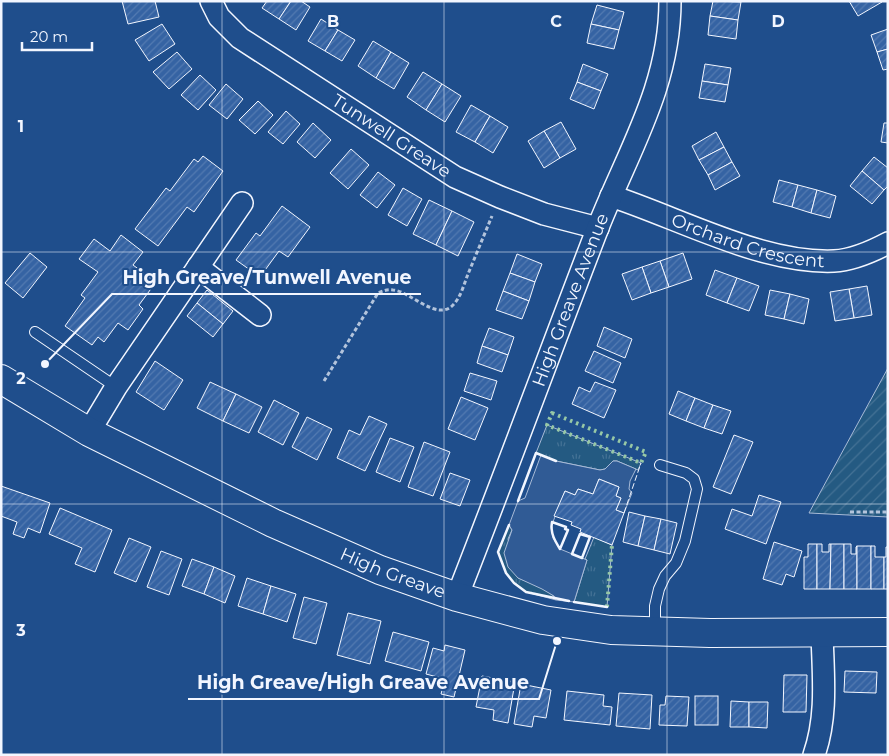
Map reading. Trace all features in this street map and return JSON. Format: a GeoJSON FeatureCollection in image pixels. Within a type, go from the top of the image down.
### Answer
{"type":"FeatureCollection","features":[{"type":"Feature","properties":{"kind":"main road","name":"High Greave"},"geometry":{"type":"LineString","coordinates":[[1,379],[89,432],[273,523],[380,570],[457,597],[543,620],[611,630],[655,632],[888,632]]}},
{"type":"Feature","properties":{"kind":"street","name":"Tunwell Greave"},"geometry":{"type":"LineString","coordinates":[[211,1],[219,17],[240,38],[455,177],[544,214],[598,228]]}},
{"type":"Feature","properties":{"kind":"street","name":"High Greave Avenue"},"geometry":{"type":"LineString","coordinates":[[457,597],[598,228],[652,101],[665,57],[670,1]]}},
{"type":"Feature","properties":{"kind":"street","name":"Orchard Crescent"},"geometry":{"type":"LineString","coordinates":[[611,196],[644,206],[753,249],[803,260],[835,261],[868,254],[888,242]]}},
{"type":"Feature","properties":{"kind":"street"},"geometry":{"type":"LineString","coordinates":[[89,432],[116,387],[242,203]]}},
{"type":"Feature","properties":{"kind":"street"},"geometry":{"type":"LineString","coordinates":[[198,267],[260,315]]}},
{"type":"Feature","properties":{"kind":"street"},"geometry":{"type":"LineString","coordinates":[[814,755],[822,726],[824,704],[822,633]]}},
{"type":"Feature","properties":{"kind":"lane"},"geometry":{"type":"LineString","coordinates":[[35,332],[116,387]]}},
{"type":"Feature","properties":{"kind":"lane"},"geometry":{"type":"LineString","coordinates":[[655,632],[655,606],[659,589],[665,576],[676,563],[685,541],[697,488],[694,479],[686,473],[660,465]]}},
{"type":"Feature","properties":{"kind":"path"},"geometry":{"type":"LineString","coordinates":[[324,381],[378,293],[386,290],[396,290],[440,310],[448,309],[454,304],[461,292],[500,197]]}},
{"type":"Feature","properties":{"kind":"path"},"geometry":{"type":"LineString","coordinates":[[850,512],[888,512]]}},
{"type":"Feature","properties":{"kind":"green space"},"geometry":{"type":"Polygon","coordinates":[[[888,368],[888,517],[809,513],[888,368]]]}},
{"type":"Feature","properties":{"kind":"green space"},"geometry":{"type":"Polygon","coordinates":[[[547,425],[641,463],[638,470],[613,461],[605,469],[600,470],[556,461],[536,453],[547,425]]]}},
{"type":"Feature","properties":{"kind":"green space"},"geometry":{"type":"Polygon","coordinates":[[[509,525],[512,530],[508,539],[518,578],[544,589],[556,600],[526,592],[514,583],[506,573],[498,552],[509,525]]]}},
{"type":"Feature","properties":{"kind":"green space"},"geometry":{"type":"Polygon","coordinates":[[[594,537],[612,545],[607,607],[574,602],[587,560],[585,559],[594,537]]]}},
{"type":"Feature","properties":{"kind":"shaded area"},"geometry":{"type":"Polygon","coordinates":[[[541,455],[556,461],[600,470],[605,469],[613,461],[636,469],[630,481],[629,489],[632,493],[624,513],[616,510],[621,498],[616,496],[619,487],[599,479],[593,494],[578,489],[575,495],[565,491],[551,527],[553,538],[560,549],[587,560],[574,602],[556,600],[554,596],[542,589],[518,578],[508,567],[504,553],[512,530],[509,525],[518,501],[525,498],[541,455]]]}},
{"type":"Feature","properties":{"kind":"building"},"geometry":{"type":"Polygon","coordinates":[[[122,1],[155,1],[159,17],[128,24],[122,1]]]}},
{"type":"Feature","properties":{"kind":"building"},"geometry":{"type":"Polygon","coordinates":[[[267,1],[291,1],[279,19],[262,8],[267,1]]]}},
{"type":"Feature","properties":{"kind":"building"},"geometry":{"type":"Polygon","coordinates":[[[291,1],[301,1],[310,7],[296,30],[279,19],[291,1]]]}},
{"type":"Feature","properties":{"kind":"building"},"geometry":{"type":"Polygon","coordinates":[[[713,1],[741,2],[738,20],[710,16],[713,1]]]}},
{"type":"Feature","properties":{"kind":"building"},"geometry":{"type":"Polygon","coordinates":[[[849,1],[881,1],[882,2],[858,16],[849,1]]]}},
{"type":"Feature","properties":{"kind":"building"},"geometry":{"type":"Polygon","coordinates":[[[597,5],[624,12],[619,30],[591,24],[597,5]]]}},
{"type":"Feature","properties":{"kind":"building"},"geometry":{"type":"Polygon","coordinates":[[[710,16],[738,20],[736,39],[708,35],[710,16]]]}},
{"type":"Feature","properties":{"kind":"building"},"geometry":{"type":"Polygon","coordinates":[[[321,19],[338,30],[325,51],[308,41],[321,19]]]}},
{"type":"Feature","properties":{"kind":"building"},"geometry":{"type":"Polygon","coordinates":[[[162,24],[175,44],[149,61],[135,40],[162,24]]]}},
{"type":"Feature","properties":{"kind":"building"},"geometry":{"type":"Polygon","coordinates":[[[591,24],[619,30],[614,49],[587,43],[591,24]]]}},
{"type":"Feature","properties":{"kind":"building"},"geometry":{"type":"Polygon","coordinates":[[[888,29],[888,49],[877,52],[871,35],[888,29]]]}},
{"type":"Feature","properties":{"kind":"building"},"geometry":{"type":"Polygon","coordinates":[[[338,30],[355,40],[342,61],[325,51],[338,30]]]}},
{"type":"Feature","properties":{"kind":"building"},"geometry":{"type":"Polygon","coordinates":[[[373,41],[391,52],[376,78],[358,66],[373,41]]]}},
{"type":"Feature","properties":{"kind":"building"},"geometry":{"type":"Polygon","coordinates":[[[888,49],[888,69],[883,70],[877,52],[888,49]]]}},
{"type":"Feature","properties":{"kind":"building"},"geometry":{"type":"Polygon","coordinates":[[[177,52],[192,69],[169,89],[153,72],[177,52]]]}},
{"type":"Feature","properties":{"kind":"building"},"geometry":{"type":"Polygon","coordinates":[[[391,52],[409,63],[394,89],[376,78],[391,52]]]}},
{"type":"Feature","properties":{"kind":"building"},"geometry":{"type":"Polygon","coordinates":[[[583,64],[608,74],[601,91],[577,82],[583,64]]]}},
{"type":"Feature","properties":{"kind":"building"},"geometry":{"type":"Polygon","coordinates":[[[705,64],[731,68],[728,85],[702,81],[705,64]]]}},
{"type":"Feature","properties":{"kind":"building"},"geometry":{"type":"Polygon","coordinates":[[[423,72],[442,84],[426,110],[407,97],[423,72]]]}},
{"type":"Feature","properties":{"kind":"building"},"geometry":{"type":"Polygon","coordinates":[[[200,75],[216,90],[198,110],[181,95],[200,75]]]}},
{"type":"Feature","properties":{"kind":"building"},"geometry":{"type":"Polygon","coordinates":[[[702,81],[728,85],[725,102],[699,98],[702,81]]]}},
{"type":"Feature","properties":{"kind":"building"},"geometry":{"type":"Polygon","coordinates":[[[577,82],[601,91],[594,109],[570,99],[577,82]]]}},
{"type":"Feature","properties":{"kind":"building"},"geometry":{"type":"Polygon","coordinates":[[[226,84],[243,99],[227,119],[209,105],[226,84]]]}},
{"type":"Feature","properties":{"kind":"building"},"geometry":{"type":"Polygon","coordinates":[[[442,84],[461,96],[445,122],[426,110],[442,84]]]}},
{"type":"Feature","properties":{"kind":"building"},"geometry":{"type":"Polygon","coordinates":[[[258,101],[273,115],[255,134],[239,120],[258,101]]]}},
{"type":"Feature","properties":{"kind":"building"},"geometry":{"type":"Polygon","coordinates":[[[471,105],[490,116],[475,142],[456,132],[471,105]]]}},
{"type":"Feature","properties":{"kind":"building"},"geometry":{"type":"Polygon","coordinates":[[[286,111],[300,124],[283,144],[268,132],[286,111]]]}},
{"type":"Feature","properties":{"kind":"building"},"geometry":{"type":"Polygon","coordinates":[[[490,116],[508,127],[493,153],[475,142],[490,116]]]}},
{"type":"Feature","properties":{"kind":"building"},"geometry":{"type":"Polygon","coordinates":[[[561,122],[576,149],[560,158],[544,131],[561,122]]]}},
{"type":"Feature","properties":{"kind":"building"},"geometry":{"type":"Polygon","coordinates":[[[313,123],[331,140],[315,158],[297,142],[313,123]]]}},
{"type":"Feature","properties":{"kind":"building"},"geometry":{"type":"Polygon","coordinates":[[[884,123],[888,123],[888,143],[881,142],[884,123]]]}},
{"type":"Feature","properties":{"kind":"building"},"geometry":{"type":"Polygon","coordinates":[[[544,131],[560,158],[544,168],[528,141],[544,131]]]}},
{"type":"Feature","properties":{"kind":"building"},"geometry":{"type":"Polygon","coordinates":[[[716,132],[724,147],[699,160],[692,146],[716,132]]]}},
{"type":"Feature","properties":{"kind":"building"},"geometry":{"type":"Polygon","coordinates":[[[724,147],[732,162],[708,175],[699,160],[724,147]]]}},
{"type":"Feature","properties":{"kind":"building"},"geometry":{"type":"Polygon","coordinates":[[[351,149],[369,165],[348,189],[330,173],[351,149]]]}},
{"type":"Feature","properties":{"kind":"building"},"geometry":{"type":"Polygon","coordinates":[[[203,156],[223,171],[194,212],[187,207],[158,246],[135,229],[166,188],[170,191],[194,159],[198,162],[203,156]]]}},
{"type":"Feature","properties":{"kind":"building"},"geometry":{"type":"Polygon","coordinates":[[[874,157],[888,168],[888,186],[884,190],[862,171],[874,157]]]}},
{"type":"Feature","properties":{"kind":"building"},"geometry":{"type":"Polygon","coordinates":[[[732,162],[740,176],[715,190],[708,175],[732,162]]]}},
{"type":"Feature","properties":{"kind":"building"},"geometry":{"type":"Polygon","coordinates":[[[862,171],[884,190],[872,204],[850,186],[862,171]]]}},
{"type":"Feature","properties":{"kind":"building"},"geometry":{"type":"Polygon","coordinates":[[[378,172],[395,185],[377,208],[360,195],[378,172]]]}},
{"type":"Feature","properties":{"kind":"building"},"geometry":{"type":"Polygon","coordinates":[[[779,180],[798,185],[792,207],[773,202],[779,180]]]}},
{"type":"Feature","properties":{"kind":"building"},"geometry":{"type":"Polygon","coordinates":[[[798,185],[817,190],[811,213],[792,207],[798,185]]]}},
{"type":"Feature","properties":{"kind":"building"},"geometry":{"type":"Polygon","coordinates":[[[403,188],[422,199],[407,226],[388,215],[403,188]]]}},
{"type":"Feature","properties":{"kind":"building"},"geometry":{"type":"Polygon","coordinates":[[[817,190],[836,196],[830,218],[811,213],[817,190]]]}},
{"type":"Feature","properties":{"kind":"building"},"geometry":{"type":"Polygon","coordinates":[[[429,200],[452,211],[436,245],[413,234],[429,200]]]}},
{"type":"Feature","properties":{"kind":"building"},"geometry":{"type":"Polygon","coordinates":[[[282,206],[310,227],[288,257],[279,251],[260,277],[236,260],[256,233],[260,236],[282,206]]]}},
{"type":"Feature","properties":{"kind":"building"},"geometry":{"type":"Polygon","coordinates":[[[452,211],[474,222],[458,256],[436,245],[452,211]]]}},
{"type":"Feature","properties":{"kind":"building"},"geometry":{"type":"Polygon","coordinates":[[[121,235],[143,252],[133,265],[156,282],[139,305],[143,309],[128,330],[118,323],[104,342],[98,337],[92,345],[65,326],[85,298],[81,295],[98,272],[79,259],[94,239],[110,251],[121,235]]]}},
{"type":"Feature","properties":{"kind":"building"},"geometry":{"type":"Polygon","coordinates":[[[30,253],[47,267],[23,298],[5,283],[30,253]]]}},
{"type":"Feature","properties":{"kind":"building"},"geometry":{"type":"Polygon","coordinates":[[[683,253],[692,279],[669,287],[660,261],[683,253]]]}},
{"type":"Feature","properties":{"kind":"building"},"geometry":{"type":"Polygon","coordinates":[[[517,254],[542,264],[535,282],[510,273],[517,254]]]}},
{"type":"Feature","properties":{"kind":"building"},"geometry":{"type":"Polygon","coordinates":[[[660,261],[669,287],[651,293],[642,267],[660,261]]]}},
{"type":"Feature","properties":{"kind":"building"},"geometry":{"type":"Polygon","coordinates":[[[642,267],[651,293],[632,300],[622,274],[642,267]]]}},
{"type":"Feature","properties":{"kind":"building"},"geometry":{"type":"Polygon","coordinates":[[[715,270],[737,278],[727,303],[706,295],[715,270]]]}},
{"type":"Feature","properties":{"kind":"building"},"geometry":{"type":"Polygon","coordinates":[[[510,273],[535,282],[529,301],[503,291],[510,273]]]}},
{"type":"Feature","properties":{"kind":"building"},"geometry":{"type":"Polygon","coordinates":[[[737,278],[759,286],[749,311],[727,303],[737,278]]]}},
{"type":"Feature","properties":{"kind":"building"},"geometry":{"type":"Polygon","coordinates":[[[867,286],[872,315],[854,318],[849,289],[867,286]]]}},
{"type":"Feature","properties":{"kind":"building"},"geometry":{"type":"Polygon","coordinates":[[[849,289],[854,318],[835,321],[830,292],[849,289]]]}},
{"type":"Feature","properties":{"kind":"building"},"geometry":{"type":"Polygon","coordinates":[[[207,290],[233,311],[223,324],[197,303],[207,290]]]}},
{"type":"Feature","properties":{"kind":"building"},"geometry":{"type":"Polygon","coordinates":[[[770,290],[790,294],[784,319],[765,315],[770,290]]]}},
{"type":"Feature","properties":{"kind":"building"},"geometry":{"type":"Polygon","coordinates":[[[503,291],[529,301],[522,319],[496,310],[503,291]]]}},
{"type":"Feature","properties":{"kind":"building"},"geometry":{"type":"Polygon","coordinates":[[[790,294],[809,299],[804,324],[784,319],[790,294]]]}},
{"type":"Feature","properties":{"kind":"building"},"geometry":{"type":"Polygon","coordinates":[[[197,303],[223,324],[213,337],[187,316],[197,303]]]}},
{"type":"Feature","properties":{"kind":"building"},"geometry":{"type":"Polygon","coordinates":[[[604,327],[632,339],[625,358],[597,346],[604,327]]]}},
{"type":"Feature","properties":{"kind":"building"},"geometry":{"type":"Polygon","coordinates":[[[489,328],[514,337],[508,355],[482,346],[489,328]]]}},
{"type":"Feature","properties":{"kind":"building"},"geometry":{"type":"Polygon","coordinates":[[[482,346],[508,355],[502,372],[477,363],[482,346]]]}},
{"type":"Feature","properties":{"kind":"building"},"geometry":{"type":"Polygon","coordinates":[[[594,351],[621,363],[613,383],[585,371],[594,351]]]}},
{"type":"Feature","properties":{"kind":"building"},"geometry":{"type":"Polygon","coordinates":[[[155,361],[183,380],[164,410],[136,392],[155,361]]]}},
{"type":"Feature","properties":{"kind":"building"},"geometry":{"type":"Polygon","coordinates":[[[470,373],[497,381],[491,400],[464,391],[470,373]]]}},
{"type":"Feature","properties":{"kind":"building"},"geometry":{"type":"Polygon","coordinates":[[[210,382],[236,394],[223,421],[197,408],[210,382]]]}},
{"type":"Feature","properties":{"kind":"building"},"geometry":{"type":"Polygon","coordinates":[[[595,382],[616,390],[604,418],[572,404],[579,387],[590,392],[595,382]]]}},
{"type":"Feature","properties":{"kind":"building"},"geometry":{"type":"Polygon","coordinates":[[[678,391],[695,398],[686,421],[669,414],[678,391]]]}},
{"type":"Feature","properties":{"kind":"building"},"geometry":{"type":"Polygon","coordinates":[[[236,394],[262,407],[249,433],[223,421],[236,394]]]}},
{"type":"Feature","properties":{"kind":"building"},"geometry":{"type":"Polygon","coordinates":[[[461,397],[488,408],[475,440],[448,429],[461,397]]]}},
{"type":"Feature","properties":{"kind":"building"},"geometry":{"type":"Polygon","coordinates":[[[695,398],[713,405],[704,428],[686,421],[695,398]]]}},
{"type":"Feature","properties":{"kind":"building"},"geometry":{"type":"Polygon","coordinates":[[[274,400],[299,413],[283,445],[258,432],[274,400]]]}},
{"type":"Feature","properties":{"kind":"building"},"geometry":{"type":"Polygon","coordinates":[[[713,405],[731,411],[722,434],[704,428],[713,405]]]}},
{"type":"Feature","properties":{"kind":"building"},"geometry":{"type":"Polygon","coordinates":[[[369,416],[387,424],[365,471],[337,458],[349,430],[360,435],[369,416]]]}},
{"type":"Feature","properties":{"kind":"building"},"geometry":{"type":"Polygon","coordinates":[[[307,417],[332,429],[317,460],[292,447],[307,417]]]}},
{"type":"Feature","properties":{"kind":"building"},"geometry":{"type":"Polygon","coordinates":[[[734,435],[753,442],[731,494],[713,487],[734,435]]]}},
{"type":"Feature","properties":{"kind":"building"},"geometry":{"type":"Polygon","coordinates":[[[390,438],[414,447],[400,482],[376,472],[390,438]]]}},
{"type":"Feature","properties":{"kind":"building"},"geometry":{"type":"Polygon","coordinates":[[[424,442],[450,452],[433,496],[408,487],[424,442]]]}},
{"type":"Feature","properties":{"kind":"building"},"geometry":{"type":"Polygon","coordinates":[[[450,473],[470,480],[460,506],[440,499],[450,473]]]}},
{"type":"Feature","properties":{"kind":"building"},"geometry":{"type":"Polygon","coordinates":[[[599,479],[619,487],[616,496],[621,498],[616,510],[624,513],[612,545],[580,532],[581,529],[571,525],[572,522],[554,516],[565,491],[575,495],[578,489],[593,494],[599,479]]]}},
{"type":"Feature","properties":{"kind":"building"},"geometry":{"type":"Polygon","coordinates":[[[1,486],[50,503],[40,533],[28,528],[24,538],[13,534],[17,522],[1,516],[1,486]]]}},
{"type":"Feature","properties":{"kind":"building"},"geometry":{"type":"Polygon","coordinates":[[[759,495],[781,502],[766,544],[725,529],[732,509],[752,516],[759,495]]]}},
{"type":"Feature","properties":{"kind":"building"},"geometry":{"type":"Polygon","coordinates":[[[60,508],[112,530],[95,572],[75,564],[82,548],[49,534],[60,508]]]}},
{"type":"Feature","properties":{"kind":"building"},"geometry":{"type":"Polygon","coordinates":[[[629,512],[645,516],[638,546],[623,542],[629,512]]]}},
{"type":"Feature","properties":{"kind":"building"},"geometry":{"type":"Polygon","coordinates":[[[645,516],[661,519],[654,550],[638,546],[645,516]]]}},
{"type":"Feature","properties":{"kind":"building"},"geometry":{"type":"Polygon","coordinates":[[[661,519],[677,523],[670,554],[654,550],[661,519]]]}},
{"type":"Feature","properties":{"kind":"building"},"geometry":{"type":"Polygon","coordinates":[[[129,538],[151,547],[136,582],[114,573],[129,538]]]}},
{"type":"Feature","properties":{"kind":"building"},"geometry":{"type":"Polygon","coordinates":[[[774,542],[802,551],[794,577],[786,574],[782,585],[763,579],[774,542]]]}},
{"type":"Feature","properties":{"kind":"building"},"geometry":{"type":"Polygon","coordinates":[[[808,544],[817,544],[817,589],[804,589],[804,557],[808,557],[808,544]]]}},
{"type":"Feature","properties":{"kind":"building"},"geometry":{"type":"Polygon","coordinates":[[[817,544],[822,544],[822,552],[829,552],[829,544],[831,544],[830,589],[817,589],[817,544]]]}},
{"type":"Feature","properties":{"kind":"building"},"geometry":{"type":"Polygon","coordinates":[[[831,544],[844,544],[844,589],[830,589],[831,544]]]}},
{"type":"Feature","properties":{"kind":"building"},"geometry":{"type":"Polygon","coordinates":[[[844,544],[851,544],[851,554],[856,554],[857,546],[857,589],[844,589],[844,544]]]}},
{"type":"Feature","properties":{"kind":"building"},"geometry":{"type":"Polygon","coordinates":[[[857,546],[871,546],[871,589],[857,589],[857,546]]]}},
{"type":"Feature","properties":{"kind":"building"},"geometry":{"type":"Polygon","coordinates":[[[871,546],[875,546],[875,557],[884,557],[884,589],[871,589],[871,546]]]}},
{"type":"Feature","properties":{"kind":"building"},"geometry":{"type":"Polygon","coordinates":[[[886,547],[888,547],[888,589],[884,589],[884,557],[886,557],[886,547]]]}},
{"type":"Feature","properties":{"kind":"building"},"geometry":{"type":"Polygon","coordinates":[[[161,551],[182,559],[169,595],[147,587],[161,551]]]}},
{"type":"Feature","properties":{"kind":"building"},"geometry":{"type":"Polygon","coordinates":[[[192,559],[214,567],[204,594],[182,586],[192,559]]]}},
{"type":"Feature","properties":{"kind":"building"},"geometry":{"type":"Polygon","coordinates":[[[214,567],[235,576],[225,603],[204,594],[214,567]]]}},
{"type":"Feature","properties":{"kind":"building"},"geometry":{"type":"Polygon","coordinates":[[[247,578],[271,586],[263,614],[238,606],[247,578]]]}},
{"type":"Feature","properties":{"kind":"building"},"geometry":{"type":"Polygon","coordinates":[[[271,586],[296,594],[287,622],[263,614],[271,586]]]}},
{"type":"Feature","properties":{"kind":"building"},"geometry":{"type":"Polygon","coordinates":[[[304,597],[327,603],[316,644],[293,638],[304,597]]]}},
{"type":"Feature","properties":{"kind":"building"},"geometry":{"type":"Polygon","coordinates":[[[348,613],[381,621],[370,664],[337,655],[348,613]]]}},
{"type":"Feature","properties":{"kind":"building"},"geometry":{"type":"Polygon","coordinates":[[[393,632],[429,642],[421,671],[385,661],[393,632]]]}},
{"type":"Feature","properties":{"kind":"building"},"geometry":{"type":"Polygon","coordinates":[[[445,645],[465,650],[454,697],[441,694],[445,679],[426,674],[433,648],[444,651],[445,645]]]}},
{"type":"Feature","properties":{"kind":"building"},"geometry":{"type":"Polygon","coordinates":[[[845,671],[877,672],[876,693],[844,692],[845,671]]]}},
{"type":"Feature","properties":{"kind":"building"},"geometry":{"type":"Polygon","coordinates":[[[784,675],[807,675],[806,712],[783,712],[784,675]]]}},
{"type":"Feature","properties":{"kind":"building"},"geometry":{"type":"Polygon","coordinates":[[[482,676],[515,682],[508,723],[493,720],[494,710],[476,707],[482,676]]]}},
{"type":"Feature","properties":{"kind":"building"},"geometry":{"type":"Polygon","coordinates":[[[521,684],[551,690],[546,718],[534,716],[532,727],[514,724],[521,684]]]}},
{"type":"Feature","properties":{"kind":"building"},"geometry":{"type":"Polygon","coordinates":[[[567,691],[604,695],[603,706],[612,707],[610,725],[564,720],[567,691]]]}},
{"type":"Feature","properties":{"kind":"building"},"geometry":{"type":"Polygon","coordinates":[[[619,693],[652,695],[650,729],[616,726],[619,693]]]}},
{"type":"Feature","properties":{"kind":"building"},"geometry":{"type":"Polygon","coordinates":[[[666,696],[689,697],[687,726],[659,725],[660,705],[665,705],[666,696]]]}},
{"type":"Feature","properties":{"kind":"building"},"geometry":{"type":"Polygon","coordinates":[[[695,696],[718,696],[718,725],[695,725],[695,696]]]}},
{"type":"Feature","properties":{"kind":"building"},"geometry":{"type":"Polygon","coordinates":[[[731,701],[749,702],[749,727],[730,727],[731,701]]]}},
{"type":"Feature","properties":{"kind":"building"},"geometry":{"type":"Polygon","coordinates":[[[749,702],[768,702],[767,728],[749,727],[749,702]]]}},
{"type":"Feature","properties":{"kind":"hedge"},"geometry":{"type":"LineString","coordinates":[[552,413],[646,452],[641,463],[547,425],[552,413]]}},
{"type":"Feature","properties":{"kind":"hedge"},"geometry":{"type":"LineString","coordinates":[[607,607],[612,545]]}},
{"type":"Feature","properties":{"kind":"fence"},"geometry":{"type":"LineString","coordinates":[[624,513],[641,463]]}},
{"type":"Feature","properties":{"kind":"wall"},"geometry":{"type":"LineString","coordinates":[[518,501],[536,453],[556,461]]}},
{"type":"Feature","properties":{"kind":"wall"},"geometry":{"type":"LineString","coordinates":[[552,522],[566,527],[565,529],[568,530],[560,549],[552,533],[552,522]]}},
{"type":"Feature","properties":{"kind":"wall"},"geometry":{"type":"LineString","coordinates":[[509,525],[498,552],[506,573],[514,583],[526,592],[569,601]]}},
{"type":"Feature","properties":{"kind":"wall"},"geometry":{"type":"LineString","coordinates":[[580,534],[590,537],[582,558],[572,554],[580,534]]}},
{"type":"Feature","properties":{"kind":"wall"},"geometry":{"type":"LineString","coordinates":[[574,602],[607,607]]}},
{"type":"Feature","properties":{"kind":"place","name":"High Greave/Tunwell Avenue"},"geometry":{"type":"Point","coordinates":[45,364]}},
{"type":"Feature","properties":{"kind":"place","name":"High Greave/High Greave Avenue"},"geometry":{"type":"Point","coordinates":[557,641]}}]}
